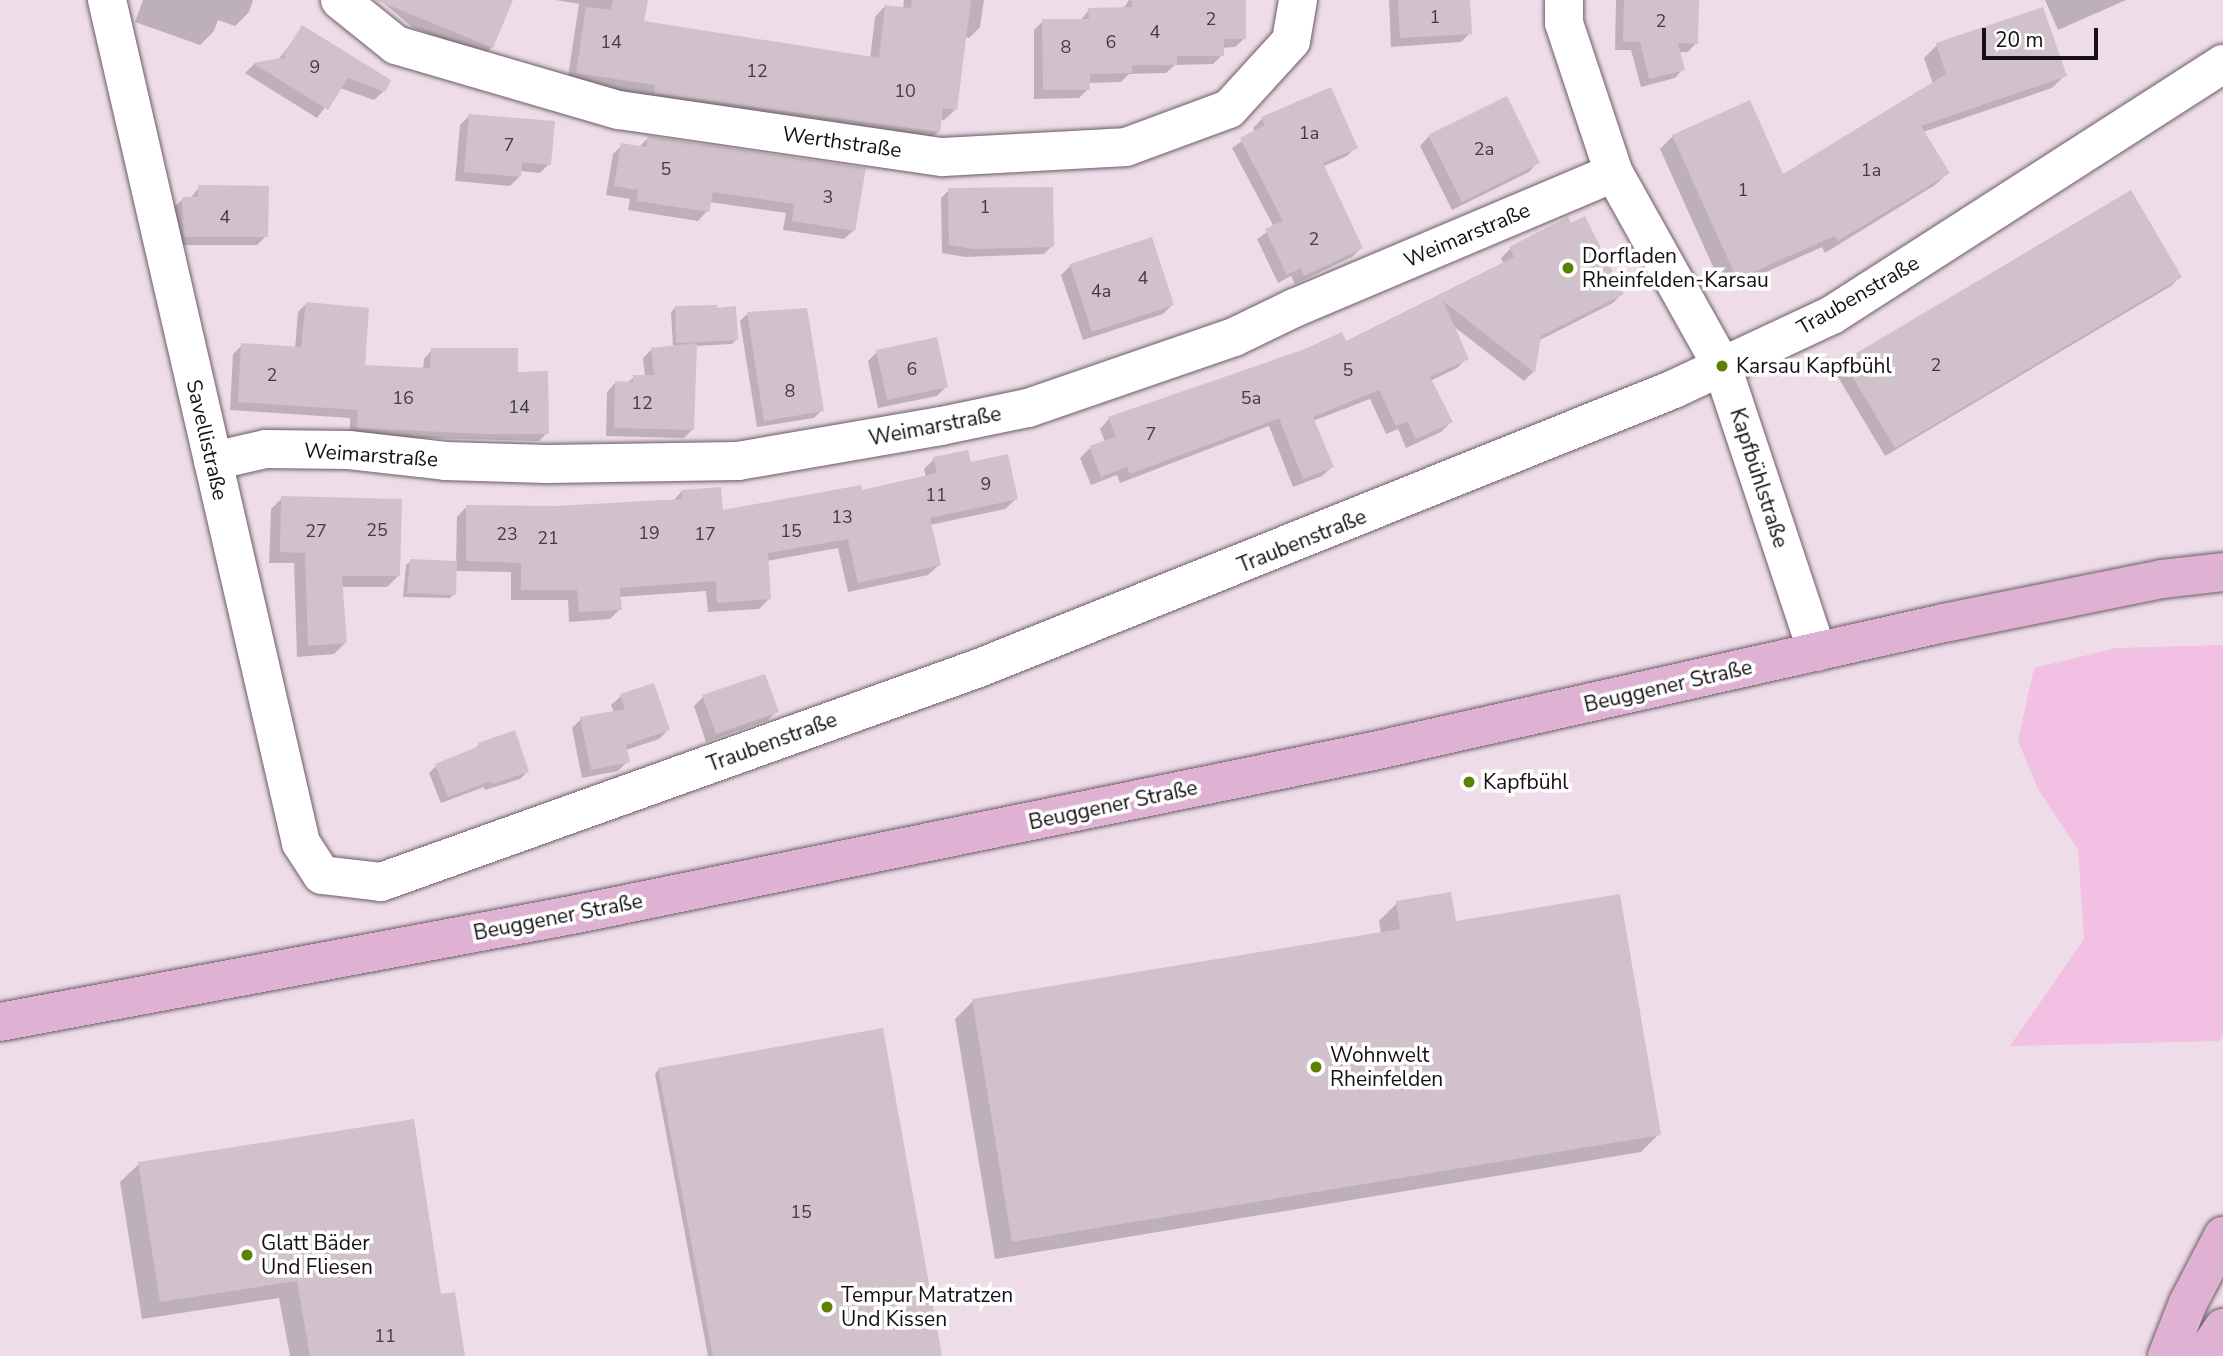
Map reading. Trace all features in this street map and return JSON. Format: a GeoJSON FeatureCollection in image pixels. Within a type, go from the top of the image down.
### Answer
{"type":"FeatureCollection","features":[{"type":"Feature","properties":{"kind":"main road","name":"Beuggener Straße"},"geometry":{"type":"LineString","coordinates":[[0,1022],[569,915],[980,832],[1378,750],[2108,589],[2223,572]]}},
{"type":"Feature","properties":{"kind":"main road"},"geometry":{"type":"LineString","coordinates":[[2166,1356],[2188,1303],[2223,1236]]}},
{"type":"Feature","properties":{"kind":"main road"},"geometry":{"type":"LineString","coordinates":[[2204,1356],[2223,1328]]}},
{"type":"Feature","properties":{"kind":"street","name":"Savellistraße"},"geometry":{"type":"LineString","coordinates":[[107,0],[300,843],[322,875]]}},
{"type":"Feature","properties":{"kind":"street","name":"Werthstraße"},"geometry":{"type":"LineString","coordinates":[[340,0],[396,45],[619,110],[943,157],[1126,146],[1229,109],[1291,41],[1298,0]]}},
{"type":"Feature","properties":{"kind":"street","name":"Kapfbühlstraße"},"geometry":{"type":"LineString","coordinates":[[1564,0],[1564,23],[1614,173],[1722,366],[1817,652]]}},
{"type":"Feature","properties":{"kind":"street","name":"Traubenstraße"},"geometry":{"type":"LineString","coordinates":[[322,875],[381,882],[966,673],[1321,534],[1662,394],[1832,315],[2223,64]]}},
{"type":"Feature","properties":{"kind":"street","name":"Weimarstraße"},"geometry":{"type":"LineString","coordinates":[[213,461],[266,449],[349,450],[444,461],[547,464],[738,461],[941,426],[1028,408],[1234,337],[1294,308],[1614,173]]}},
{"type":"Feature","properties":{"kind":"shaded area"},"geometry":{"type":"Polygon","coordinates":[[[2223,645],[2223,1036],[2219,1041],[2010,1046],[2084,939],[2078,850],[2038,789],[2018,741],[2034,668],[2116,648],[2223,645]]]}},
{"type":"Feature","properties":{"kind":"building"},"geometry":{"type":"Polygon","coordinates":[[[376,0],[513,0],[493,48],[376,0]]]}},
{"type":"Feature","properties":{"kind":"building"},"geometry":{"type":"Polygon","coordinates":[[[613,0],[648,0],[644,21],[879,58],[885,5],[911,8],[912,0],[971,0],[957,110],[943,108],[940,132],[654,93],[655,85],[576,73],[586,7],[611,10],[613,0]]]}},
{"type":"Feature","properties":{"kind":"building"},"geometry":{"type":"Polygon","coordinates":[[[1131,0],[1246,0],[1246,39],[1224,39],[1224,56],[1177,56],[1177,65],[1132,65],[1132,73],[1090,74],[1090,90],[1043,90],[1042,19],[1089,19],[1088,8],[1132,7],[1131,0]]]}},
{"type":"Feature","properties":{"kind":"building"},"geometry":{"type":"Polygon","coordinates":[[[1398,0],[1470,0],[1472,34],[1400,38],[1398,0]]]}},
{"type":"Feature","properties":{"kind":"building"},"geometry":{"type":"Polygon","coordinates":[[[1624,0],[1699,0],[1698,44],[1678,43],[1685,70],[1649,79],[1640,42],[1623,42],[1624,0]]]}},
{"type":"Feature","properties":{"kind":"building"},"geometry":{"type":"Polygon","coordinates":[[[2043,7],[2067,76],[1921,126],[1950,173],[1838,241],[1835,236],[1737,279],[1672,135],[1750,100],[1783,174],[1946,74],[1936,43],[2043,7]]]}},
{"type":"Feature","properties":{"kind":"building"},"geometry":{"type":"Polygon","coordinates":[[[302,25],[391,80],[385,92],[348,78],[328,110],[253,63],[287,57],[283,56],[302,25]]]}},
{"type":"Feature","properties":{"kind":"building"},"geometry":{"type":"Polygon","coordinates":[[[1331,87],[1358,148],[1323,163],[1363,248],[1304,276],[1301,268],[1287,275],[1265,229],[1283,221],[1240,138],[1265,125],[1261,117],[1331,87]]]}},
{"type":"Feature","properties":{"kind":"building"},"geometry":{"type":"Polygon","coordinates":[[[1507,96],[1540,163],[1462,202],[1428,135],[1507,96]]]}},
{"type":"Feature","properties":{"kind":"building"},"geometry":{"type":"Polygon","coordinates":[[[469,114],[555,121],[551,165],[522,162],[521,177],[464,172],[469,114]]]}},
{"type":"Feature","properties":{"kind":"building"},"geometry":{"type":"Polygon","coordinates":[[[648,136],[866,168],[855,231],[792,221],[794,204],[713,192],[709,212],[637,201],[638,190],[614,186],[621,143],[646,147],[648,136]]]}},
{"type":"Feature","properties":{"kind":"building"},"geometry":{"type":"Polygon","coordinates":[[[198,185],[269,186],[268,237],[184,237],[182,197],[198,197],[198,185]]]}},
{"type":"Feature","properties":{"kind":"building"},"geometry":{"type":"Polygon","coordinates":[[[1053,187],[1054,247],[974,249],[949,245],[948,188],[1053,187]]]}},
{"type":"Feature","properties":{"kind":"building"},"geometry":{"type":"Polygon","coordinates":[[[2131,190],[2182,277],[1895,448],[1843,361],[2131,190]]]}},
{"type":"Feature","properties":{"kind":"building"},"geometry":{"type":"Polygon","coordinates":[[[1585,216],[1624,294],[1541,336],[1535,373],[1443,301],[1469,359],[1430,377],[1453,422],[1416,439],[1407,421],[1396,426],[1379,390],[1313,417],[1334,467],[1303,479],[1279,418],[1130,474],[1127,467],[1101,477],[1089,446],[1116,437],[1108,417],[1305,349],[1342,332],[1346,341],[1514,257],[1509,247],[1568,217],[1571,223],[1585,216]]]}},
{"type":"Feature","properties":{"kind":"building"},"geometry":{"type":"Polygon","coordinates":[[[1152,237],[1174,305],[1092,332],[1070,264],[1152,237]]]}},
{"type":"Feature","properties":{"kind":"building"},"geometry":{"type":"Polygon","coordinates":[[[306,302],[369,308],[365,365],[430,368],[431,348],[518,348],[518,372],[548,371],[549,434],[357,428],[358,410],[238,402],[241,343],[301,347],[306,302]]]}},
{"type":"Feature","properties":{"kind":"building"},"geometry":{"type":"Polygon","coordinates":[[[717,305],[717,308],[736,306],[738,340],[676,343],[675,306],[717,305]]]}},
{"type":"Feature","properties":{"kind":"building"},"geometry":{"type":"Polygon","coordinates":[[[807,308],[824,411],[764,421],[747,312],[807,308]]]}},
{"type":"Feature","properties":{"kind":"building"},"geometry":{"type":"Polygon","coordinates":[[[937,337],[948,387],[887,400],[876,350],[937,337]]]}},
{"type":"Feature","properties":{"kind":"building"},"geometry":{"type":"Polygon","coordinates":[[[697,343],[694,430],[614,428],[615,381],[633,382],[633,375],[654,375],[651,348],[697,343]]]}},
{"type":"Feature","properties":{"kind":"building"},"geometry":{"type":"Polygon","coordinates":[[[968,450],[971,462],[1008,454],[1018,499],[930,518],[941,565],[858,583],[848,539],[768,553],[771,599],[717,603],[716,581],[620,588],[622,610],[579,612],[577,590],[521,590],[521,563],[466,561],[466,505],[556,506],[682,499],[682,490],[721,487],[723,510],[861,485],[862,490],[937,473],[933,457],[968,450]]]}},
{"type":"Feature","properties":{"kind":"building"},"geometry":{"type":"Polygon","coordinates":[[[281,496],[402,499],[400,576],[342,576],[347,643],[308,646],[305,553],[280,552],[281,496]]]}},
{"type":"Feature","properties":{"kind":"building"},"geometry":{"type":"Polygon","coordinates":[[[410,559],[457,561],[456,595],[407,593],[410,559]]]}},
{"type":"Feature","properties":{"kind":"building"},"geometry":{"type":"Polygon","coordinates":[[[765,674],[779,712],[716,734],[702,695],[765,674]]]}},
{"type":"Feature","properties":{"kind":"building"},"geometry":{"type":"Polygon","coordinates":[[[654,683],[670,730],[626,745],[630,762],[591,770],[580,717],[625,709],[620,694],[654,683]]]}},
{"type":"Feature","properties":{"kind":"building"},"geometry":{"type":"Polygon","coordinates":[[[515,730],[529,772],[492,784],[491,781],[448,797],[435,764],[479,746],[478,743],[515,730]]]}},
{"type":"Feature","properties":{"kind":"building","name":"Wohnwelt Rheinfelden"},"geometry":{"type":"Polygon","coordinates":[[[1451,892],[1456,921],[1620,894],[1661,1135],[1012,1242],[972,999],[1400,929],[1396,901],[1451,892]]]}},
{"type":"Feature","properties":{"kind":"building"},"geometry":{"type":"Polygon","coordinates":[[[883,1028],[942,1356],[713,1356],[658,1068],[883,1028]]]}},
{"type":"Feature","properties":{"kind":"building"},"geometry":{"type":"Polygon","coordinates":[[[414,1119],[441,1294],[455,1292],[465,1356],[310,1356],[297,1281],[160,1302],[138,1162],[414,1119]]]}},
{"type":"Feature","properties":{"kind":"place","name":"Dorfladen Rheinfelden-Karsau"},"geometry":{"type":"Point","coordinates":[1568,268]}},
{"type":"Feature","properties":{"kind":"place","name":"Karsau Kapfbühl"},"geometry":{"type":"Point","coordinates":[1722,366]}},
{"type":"Feature","properties":{"kind":"place","name":"Kapfbühl"},"geometry":{"type":"Point","coordinates":[1469,782]}},
{"type":"Feature","properties":{"kind":"place","name":"Wohnwelt Rheinfelden"},"geometry":{"type":"Point","coordinates":[1316,1067]}},
{"type":"Feature","properties":{"kind":"place","name":"Glatt Bäder Und Fliesen"},"geometry":{"type":"Point","coordinates":[247,1255]}},
{"type":"Feature","properties":{"kind":"place","name":"Tempur Matratzen Und Kissen"},"geometry":{"type":"Point","coordinates":[827,1307]}}]}
